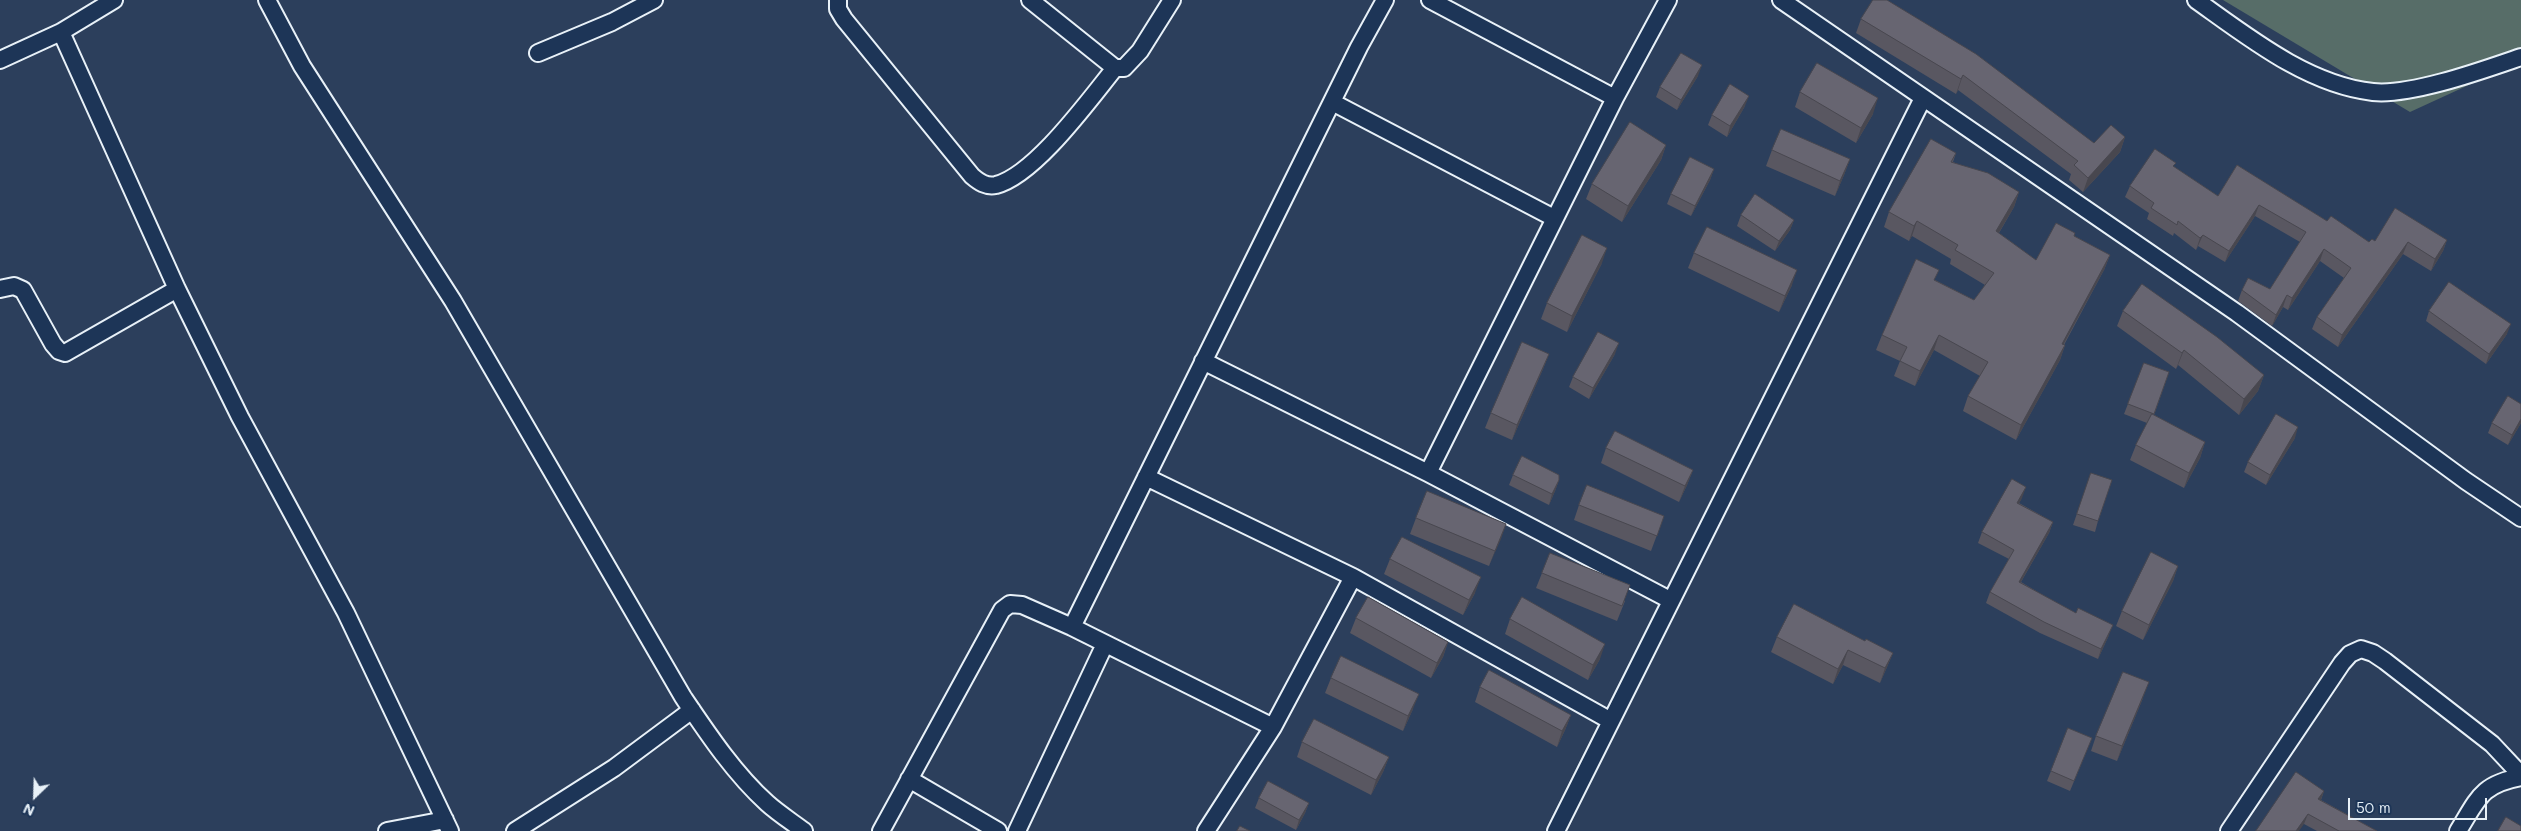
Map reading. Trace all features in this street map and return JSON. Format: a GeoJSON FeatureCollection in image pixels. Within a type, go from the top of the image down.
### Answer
{"type":"FeatureCollection","features":[{"type":"Feature","properties":{"kind":"street"},"geometry":{"type":"LineString","coordinates":[[0,60],[60,32],[114,0]]}},
{"type":"Feature","properties":{"kind":"street"},"geometry":{"type":"LineString","coordinates":[[268,0],[302,66],[453,301],[692,710],[734,768],[767,803],[804,831]]}},
{"type":"Feature","properties":{"kind":"street"},"geometry":{"type":"LineString","coordinates":[[538,53],[612,22],[654,0]]}},
{"type":"Feature","properties":{"kind":"street"},"geometry":{"type":"LineString","coordinates":[[838,0],[838,9],[844,18],[972,176],[983,185],[995,185],[1006,180],[1036,160],[1051,146],[1115,68]]}},
{"type":"Feature","properties":{"kind":"street"},"geometry":{"type":"LineString","coordinates":[[1030,0],[1115,68],[1124,68],[1130,64],[1146,43],[1172,0]]}},
{"type":"Feature","properties":{"kind":"street"},"geometry":{"type":"LineString","coordinates":[[1072,627],[1332,102],[1385,0]]}},
{"type":"Feature","properties":{"kind":"street"},"geometry":{"type":"LineString","coordinates":[[1430,0],[1615,98]]}},
{"type":"Feature","properties":{"kind":"street"},"geometry":{"type":"LineString","coordinates":[[1428,473],[1554,218],[1615,98],[1668,0]]}},
{"type":"Feature","properties":{"kind":"street"},"geometry":{"type":"LineString","coordinates":[[1781,0],[2229,308],[2521,518]]}},
{"type":"Feature","properties":{"kind":"street"},"geometry":{"type":"LineString","coordinates":[[2196,0],[2274,52],[2316,76],[2344,86],[2375,92],[2415,89],[2521,57]]}},
{"type":"Feature","properties":{"kind":"street"},"geometry":{"type":"LineString","coordinates":[[60,32],[176,289],[240,417],[346,613],[447,825],[387,831]]}},
{"type":"Feature","properties":{"kind":"street"},"geometry":{"type":"LineString","coordinates":[[1556,831],[1923,98]]}},
{"type":"Feature","properties":{"kind":"street"},"geometry":{"type":"LineString","coordinates":[[1332,102],[1554,218]]}},
{"type":"Feature","properties":{"kind":"street"},"geometry":{"type":"LineString","coordinates":[[0,289],[14,286],[23,290],[53,344],[59,351],[65,353],[176,289]]}},
{"type":"Feature","properties":{"kind":"street"},"geometry":{"type":"LineString","coordinates":[[1203,361],[1428,473],[1670,600]]}},
{"type":"Feature","properties":{"kind":"street"},"geometry":{"type":"LineString","coordinates":[[1146,477],[1353,577],[1612,721]]}},
{"type":"Feature","properties":{"kind":"street"},"geometry":{"type":"LineString","coordinates":[[1206,831],[1273,727],[1353,577]]}},
{"type":"Feature","properties":{"kind":"street"},"geometry":{"type":"LineString","coordinates":[[881,831],[1002,610],[1010,604],[1022,605],[1072,627],[1273,727]]}},
{"type":"Feature","properties":{"kind":"street"},"geometry":{"type":"LineString","coordinates":[[1017,831],[1105,644]]}},
{"type":"Feature","properties":{"kind":"street"},"geometry":{"type":"LineString","coordinates":[[2230,831],[2342,663],[2350,654],[2360,649],[2373,653],[2385,661],[2492,744],[2521,776],[2490,786],[2479,797],[2458,831]]}},
{"type":"Feature","properties":{"kind":"street"},"geometry":{"type":"LineString","coordinates":[[515,831],[614,768],[692,710]]}},
{"type":"Feature","properties":{"kind":"street"},"geometry":{"type":"LineString","coordinates":[[909,779],[998,831]]}},
{"type":"Feature","properties":{"kind":"green space"},"geometry":{"type":"Polygon","coordinates":[[[2223,0],[2521,0],[2521,61],[2410,112],[2223,0]]]}},
{"type":"Feature","properties":{"kind":"building"},"geometry":{"type":"Polygon","coordinates":[[[1873,0],[1887,0],[1976,54],[2094,143],[2111,125],[2125,137],[2088,178],[2074,165],[2078,161],[1963,75],[1961,79],[1861,19],[1873,0]]]}},
{"type":"Feature","properties":{"kind":"building"},"geometry":{"type":"Polygon","coordinates":[[[1681,53],[1702,65],[1681,100],[1660,87],[1681,53]]]}},
{"type":"Feature","properties":{"kind":"building"},"geometry":{"type":"Polygon","coordinates":[[[1817,63],[1878,98],[1861,128],[1800,92],[1817,63]]]}},
{"type":"Feature","properties":{"kind":"building"},"geometry":{"type":"Polygon","coordinates":[[[1730,84],[1749,96],[1730,126],[1712,115],[1730,84]]]}},
{"type":"Feature","properties":{"kind":"building"},"geometry":{"type":"Polygon","coordinates":[[[1630,122],[1666,145],[1628,206],[1592,184],[1630,122]]]}},
{"type":"Feature","properties":{"kind":"building"},"geometry":{"type":"Polygon","coordinates":[[[1781,129],[1850,159],[1840,181],[1772,150],[1781,129]]]}},
{"type":"Feature","properties":{"kind":"building"},"geometry":{"type":"Polygon","coordinates":[[[1931,139],[1956,153],[1951,162],[1988,173],[2019,192],[1996,231],[2036,260],[2056,223],[2075,233],[2074,236],[2110,255],[2062,344],[2065,345],[2021,425],[1968,396],[1988,362],[1939,335],[1920,371],[1900,361],[1907,347],[1882,335],[1916,259],[1939,270],[1934,280],[1974,300],[1994,273],[1955,250],[1958,245],[1917,221],[1914,226],[1889,212],[1931,139]]]}},
{"type":"Feature","properties":{"kind":"building"},"geometry":{"type":"Polygon","coordinates":[[[2155,149],[2176,163],[2173,166],[2218,196],[2237,165],[2327,221],[2331,216],[2369,242],[2372,239],[2375,241],[2395,208],[2447,240],[2435,259],[2408,242],[2342,335],[2317,317],[2351,268],[2324,249],[2292,298],[2287,295],[2276,315],[2242,290],[2248,278],[2270,289],[2306,232],[2259,205],[2229,251],[2203,235],[2200,238],[2178,221],[2177,225],[2151,208],[2154,203],[2130,186],[2155,149]]]}},
{"type":"Feature","properties":{"kind":"building"},"geometry":{"type":"Polygon","coordinates":[[[1690,157],[1714,169],[1695,206],[1671,194],[1690,157]]]}},
{"type":"Feature","properties":{"kind":"building"},"geometry":{"type":"Polygon","coordinates":[[[1755,194],[1794,220],[1779,241],[1741,215],[1755,194]]]}},
{"type":"Feature","properties":{"kind":"building"},"geometry":{"type":"Polygon","coordinates":[[[1707,227],[1797,270],[1785,296],[1694,253],[1707,227]]]}},
{"type":"Feature","properties":{"kind":"building"},"geometry":{"type":"Polygon","coordinates":[[[1582,235],[1607,248],[1572,316],[1547,303],[1582,235]]]}},
{"type":"Feature","properties":{"kind":"building"},"geometry":{"type":"Polygon","coordinates":[[[2449,282],[2511,324],[2489,354],[2429,311],[2449,282]]]}},
{"type":"Feature","properties":{"kind":"building"},"geometry":{"type":"Polygon","coordinates":[[[2142,284],[2217,337],[2264,375],[2244,399],[2184,350],[2182,353],[2123,311],[2142,284]]]}},
{"type":"Feature","properties":{"kind":"building"},"geometry":{"type":"Polygon","coordinates":[[[1598,332],[1619,343],[1593,388],[1573,377],[1598,332]]]}},
{"type":"Feature","properties":{"kind":"building"},"geometry":{"type":"Polygon","coordinates":[[[1522,342],[1549,354],[1517,425],[1491,413],[1522,342]]]}},
{"type":"Feature","properties":{"kind":"building"},"geometry":{"type":"Polygon","coordinates":[[[2144,363],[2169,372],[2154,414],[2128,404],[2144,363]]]}},
{"type":"Feature","properties":{"kind":"building"},"geometry":{"type":"Polygon","coordinates":[[[2508,396],[2521,404],[2521,419],[2512,435],[2492,423],[2508,396]]]}},
{"type":"Feature","properties":{"kind":"building"},"geometry":{"type":"Polygon","coordinates":[[[2152,414],[2205,442],[2189,473],[2136,445],[2152,414]]]}},
{"type":"Feature","properties":{"kind":"building"},"geometry":{"type":"Polygon","coordinates":[[[2276,414],[2298,427],[2270,475],[2248,462],[2276,414]]]}},
{"type":"Feature","properties":{"kind":"building"},"geometry":{"type":"Polygon","coordinates":[[[1615,431],[1693,470],[1685,486],[1606,448],[1615,431]]]}},
{"type":"Feature","properties":{"kind":"building"},"geometry":{"type":"Polygon","coordinates":[[[1522,456],[1559,475],[1559,480],[1552,494],[1513,475],[1522,456]]]}},
{"type":"Feature","properties":{"kind":"building"},"geometry":{"type":"Polygon","coordinates":[[[2091,473],[2112,480],[2098,521],[2077,514],[2091,473]]]}},
{"type":"Feature","properties":{"kind":"building"},"geometry":{"type":"Polygon","coordinates":[[[2012,479],[2026,487],[2017,503],[2053,522],[2019,582],[2076,613],[2078,608],[2113,625],[2101,649],[2044,622],[1990,592],[2014,550],[1982,532],[2012,479]]]}},
{"type":"Feature","properties":{"kind":"building"},"geometry":{"type":"Polygon","coordinates":[[[1587,485],[1664,516],[1657,536],[1579,505],[1587,485]]]}},
{"type":"Feature","properties":{"kind":"building"},"geometry":{"type":"Polygon","coordinates":[[[1427,491],[1506,524],[1495,551],[1416,518],[1427,491]]]}},
{"type":"Feature","properties":{"kind":"building"},"geometry":{"type":"Polygon","coordinates":[[[1402,537],[1481,577],[1469,600],[1390,559],[1402,537]]]}},
{"type":"Feature","properties":{"kind":"building"},"geometry":{"type":"Polygon","coordinates":[[[2151,552],[2178,566],[2149,625],[2122,611],[2151,552]]]}},
{"type":"Feature","properties":{"kind":"building"},"geometry":{"type":"Polygon","coordinates":[[[1550,553],[1630,585],[1622,606],[1542,573],[1550,553]]]}},
{"type":"Feature","properties":{"kind":"building"},"geometry":{"type":"Polygon","coordinates":[[[1368,597],[1448,642],[1437,663],[1356,618],[1368,597]]]}},
{"type":"Feature","properties":{"kind":"building"},"geometry":{"type":"Polygon","coordinates":[[[1522,597],[1605,644],[1593,665],[1510,619],[1522,597]]]}},
{"type":"Feature","properties":{"kind":"building"},"geometry":{"type":"Polygon","coordinates":[[[1794,604],[1865,641],[1866,639],[1893,653],[1885,668],[1848,650],[1838,669],[1777,637],[1794,604]]]}},
{"type":"Feature","properties":{"kind":"building"},"geometry":{"type":"Polygon","coordinates":[[[1341,656],[1419,694],[1408,716],[1331,678],[1341,656]]]}},
{"type":"Feature","properties":{"kind":"building"},"geometry":{"type":"Polygon","coordinates":[[[1489,670],[1571,715],[1562,731],[1480,687],[1489,670]]]}},
{"type":"Feature","properties":{"kind":"building"},"geometry":{"type":"Polygon","coordinates":[[[2123,672],[2149,682],[2122,746],[2096,736],[2123,672]]]}},
{"type":"Feature","properties":{"kind":"building"},"geometry":{"type":"Polygon","coordinates":[[[1314,719],[1389,757],[1376,780],[1302,742],[1314,719]]]}},
{"type":"Feature","properties":{"kind":"building"},"geometry":{"type":"Polygon","coordinates":[[[2068,728],[2092,738],[2074,781],[2051,771],[2068,728]]]}},
{"type":"Feature","properties":{"kind":"building"},"geometry":{"type":"Polygon","coordinates":[[[2296,772],[2324,791],[2318,799],[2377,831],[2339,831],[2308,814],[2296,831],[2256,831],[2296,772]]]}},
{"type":"Feature","properties":{"kind":"building"},"geometry":{"type":"Polygon","coordinates":[[[1268,781],[1309,803],[1299,820],[1259,798],[1268,781]]]}},
{"type":"Feature","properties":{"kind":"building"},"geometry":{"type":"Polygon","coordinates":[[[2506,817],[2521,826],[2521,831],[2498,831],[2506,817]]]}},
{"type":"Feature","properties":{"kind":"building"},"geometry":{"type":"Polygon","coordinates":[[[1240,826],[1250,831],[1237,831],[1240,826]]]}}]}
